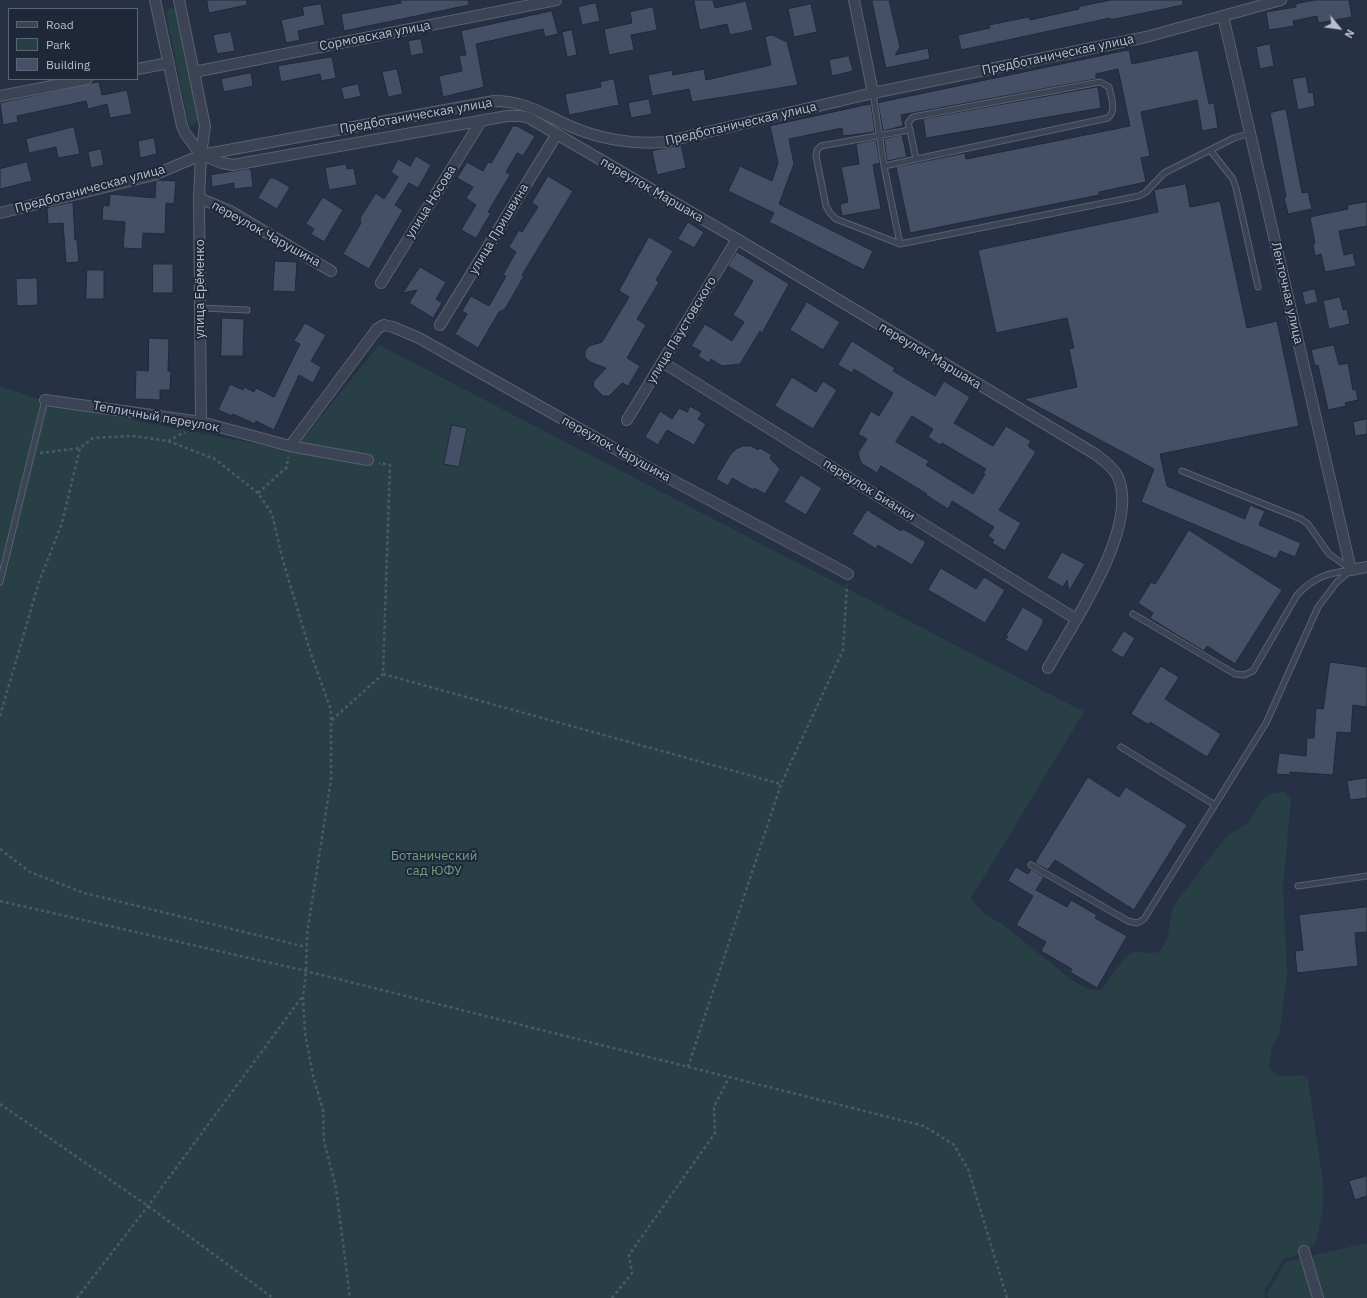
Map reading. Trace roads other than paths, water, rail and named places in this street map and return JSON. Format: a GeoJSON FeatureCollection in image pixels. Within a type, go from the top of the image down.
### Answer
{"type":"FeatureCollection","features":[{"type":"Feature","properties":{"kind":"street"},"geometry":{"type":"LineString","coordinates":[[156,0],[182,126],[201,155]]}},
{"type":"Feature","properties":{"kind":"street","name":"улица Ерёменко"},"geometry":{"type":"LineString","coordinates":[[179,0],[205,126],[201,155],[199,198],[201,422]]}},
{"type":"Feature","properties":{"kind":"street","name":"Сормовская улица"},"geometry":{"type":"LineString","coordinates":[[194,72],[556,0]]}},
{"type":"Feature","properties":{"kind":"street"},"geometry":{"type":"LineString","coordinates":[[854,0],[873,93]]}},
{"type":"Feature","properties":{"kind":"street","name":"Предботаническая улица"},"geometry":{"type":"LineString","coordinates":[[0,213],[154,175],[201,155],[494,101],[507,101],[533,108],[587,133],[628,142],[647,144],[665,142],[873,93],[1138,38],[1281,0]]}},
{"type":"Feature","properties":{"kind":"street","name":"Ленточная улица"},"geometry":{"type":"LineString","coordinates":[[1223,16],[1352,570]]}},
{"type":"Feature","properties":{"kind":"street"},"geometry":{"type":"LineString","coordinates":[[138,69],[168,63]]}},
{"type":"Feature","properties":{"kind":"street"},"geometry":{"type":"LineString","coordinates":[[0,96],[82,80]]}},
{"type":"Feature","properties":{"kind":"street","name":"Предботаническая улица"},"geometry":{"type":"LineString","coordinates":[[201,155],[222,163],[233,165],[481,121],[521,116],[529,118],[557,134]]}},
{"type":"Feature","properties":{"kind":"street","name":"улица Носова"},"geometry":{"type":"LineString","coordinates":[[381,283],[481,121]]}},
{"type":"Feature","properties":{"kind":"street","name":"переулок Маршака"},"geometry":{"type":"LineString","coordinates":[[557,134],[737,239],[1095,454],[1109,465],[1117,475],[1121,487],[1123,502],[1121,517],[1110,557],[1048,668]]}},
{"type":"Feature","properties":{"kind":"street","name":"улица Пришвина"},"geometry":{"type":"LineString","coordinates":[[440,325],[557,134]]}},
{"type":"Feature","properties":{"kind":"street","name":"переулок Чарушина"},"geometry":{"type":"LineString","coordinates":[[199,198],[230,211],[331,271]]}},
{"type":"Feature","properties":{"kind":"street","name":"улица Паустовского"},"geometry":{"type":"LineString","coordinates":[[627,420],[737,239]]}},
{"type":"Feature","properties":{"kind":"street","name":"переулок Чарушина"},"geometry":{"type":"LineString","coordinates":[[290,446],[377,329],[384,325],[393,327],[418,338],[642,464],[848,574]]}},
{"type":"Feature","properties":{"kind":"street","name":"переулок Бианки"},"geometry":{"type":"LineString","coordinates":[[662,362],[1076,619]]}},
{"type":"Feature","properties":{"kind":"street","name":"Тепличный переулок"},"geometry":{"type":"LineString","coordinates":[[45,400],[201,422],[290,446],[368,460]]}},
{"type":"Feature","properties":{"kind":"street"},"geometry":{"type":"LineString","coordinates":[[1352,570],[1367,567]]}},
{"type":"Feature","properties":{"kind":"street"},"geometry":{"type":"LineString","coordinates":[[1304,1251],[1318,1298]]}},
{"type":"Feature","properties":{"kind":"lane"},"geometry":{"type":"LineString","coordinates":[[884,166],[1108,118],[1114,109],[1109,87],[1100,82],[913,117],[908,123],[916,159]]}},
{"type":"Feature","properties":{"kind":"lane"},"geometry":{"type":"LineString","coordinates":[[873,93],[884,166],[900,244]]}},
{"type":"Feature","properties":{"kind":"lane"},"geometry":{"type":"LineString","coordinates":[[910,130],[822,146],[817,150],[816,156],[826,206],[836,219],[900,244],[1139,196],[1146,192],[1164,173],[1234,138],[1251,133]]}},
{"type":"Feature","properties":{"kind":"lane"},"geometry":{"type":"LineString","coordinates":[[1210,150],[1232,179],[1236,188],[1258,287]]}},
{"type":"Feature","properties":{"kind":"lane"},"geometry":{"type":"LineString","coordinates":[[200,308],[247,310]]}},
{"type":"Feature","properties":{"kind":"lane"},"geometry":{"type":"LineString","coordinates":[[0,582],[45,400]]}},
{"type":"Feature","properties":{"kind":"lane"},"geometry":{"type":"LineString","coordinates":[[1182,471],[1301,519],[1308,524],[1328,554],[1352,570]]}},
{"type":"Feature","properties":{"kind":"lane"},"geometry":{"type":"LineString","coordinates":[[1133,614],[1235,674],[1244,675],[1253,671],[1297,595],[1304,588],[1324,574],[1352,570]]}},
{"type":"Feature","properties":{"kind":"lane"},"geometry":{"type":"LineString","coordinates":[[1031,865],[1128,921],[1137,923],[1144,919],[1266,722],[1318,607],[1337,582],[1352,570]]}},
{"type":"Feature","properties":{"kind":"lane"},"geometry":{"type":"LineString","coordinates":[[1121,747],[1215,805]]}},
{"type":"Feature","properties":{"kind":"lane"},"geometry":{"type":"LineString","coordinates":[[1298,886],[1367,876]]}},
{"type":"Feature","properties":{"kind":"park label","name":"Ботанический сад ЮФУ"},"geometry":{"type":"Point","coordinates":[434,864]}}]}
